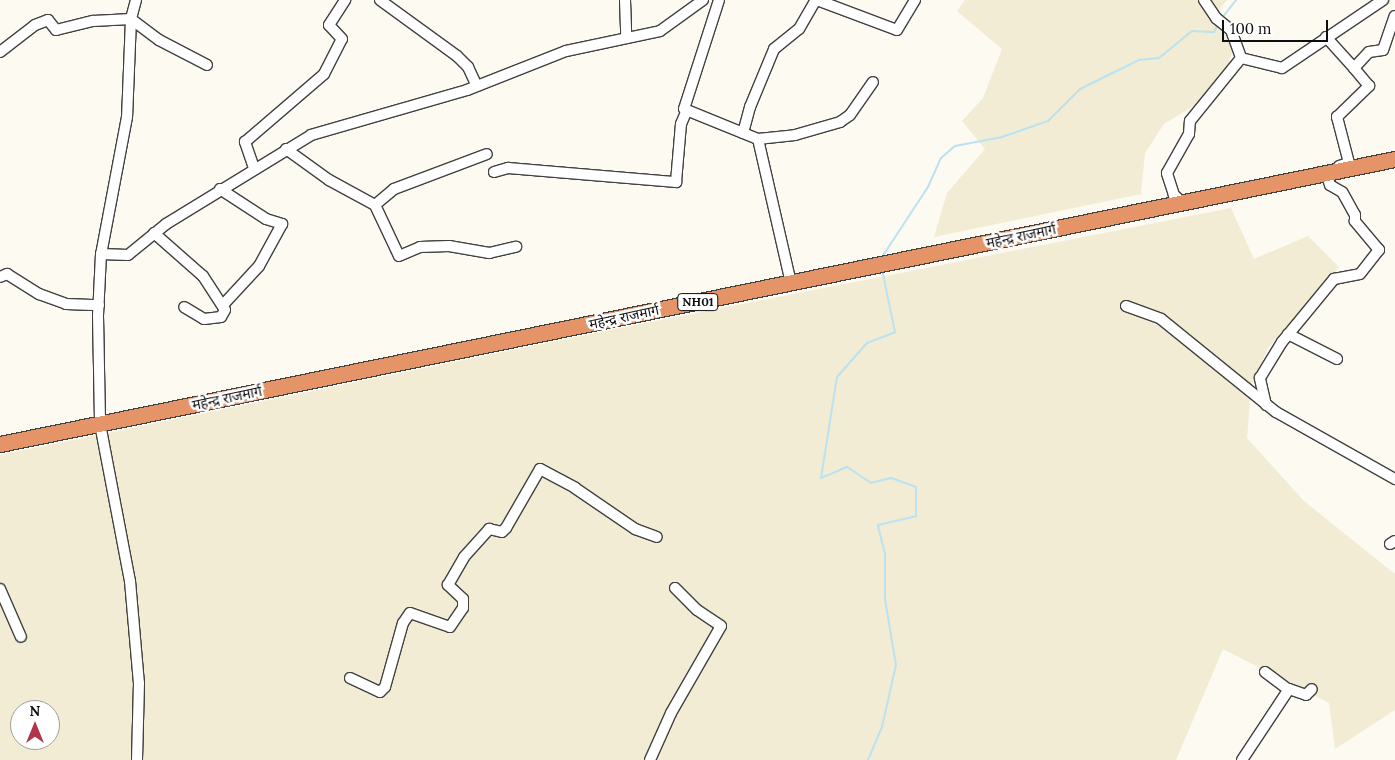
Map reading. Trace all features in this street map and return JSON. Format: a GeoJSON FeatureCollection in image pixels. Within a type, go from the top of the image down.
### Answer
{"type":"FeatureCollection","features":[{"type":"Feature","properties":{"kind":"highway","name":"महेन्द्र राजमार्ग"},"geometry":{"type":"LineString","coordinates":[[0,444],[791,283],[1307,175],[1395,159]]}},
{"type":"Feature","properties":{"kind":"street"},"geometry":{"type":"LineString","coordinates":[[136,0],[131,19],[127,117],[101,254],[99,305],[100,424],[130,581],[139,682],[137,760]]}},
{"type":"Feature","properties":{"kind":"street"},"geometry":{"type":"LineString","coordinates":[[254,168],[245,142],[324,74],[342,39],[329,24],[345,0]]}},
{"type":"Feature","properties":{"kind":"street"},"geometry":{"type":"LineString","coordinates":[[380,0],[457,56],[468,67],[477,86]]}},
{"type":"Feature","properties":{"kind":"street"},"geometry":{"type":"LineString","coordinates":[[625,0],[626,38]]}},
{"type":"Feature","properties":{"kind":"street"},"geometry":{"type":"LineString","coordinates":[[101,254],[128,255],[154,234],[220,189],[311,134],[477,86],[566,51],[660,32],[703,0]]}},
{"type":"Feature","properties":{"kind":"street"},"geometry":{"type":"LineString","coordinates":[[494,172],[508,168],[676,182],[681,124],[687,110],[719,0]]}},
{"type":"Feature","properties":{"kind":"street"},"geometry":{"type":"LineString","coordinates":[[743,133],[750,107],[774,49],[799,29],[816,0],[897,30],[915,0]]}},
{"type":"Feature","properties":{"kind":"street"},"geometry":{"type":"LineString","coordinates":[[1204,0],[1216,18],[1231,30],[1242,58]]}},
{"type":"Feature","properties":{"kind":"street"},"geometry":{"type":"LineString","coordinates":[[1242,58],[1282,68],[1383,0]]}},
{"type":"Feature","properties":{"kind":"street"},"geometry":{"type":"LineString","coordinates":[[1354,68],[1369,52],[1383,50],[1395,16]]}},
{"type":"Feature","properties":{"kind":"street"},"geometry":{"type":"LineString","coordinates":[[0,52],[35,25],[48,20],[56,30],[93,21],[131,19],[159,40],[206,65]]}},
{"type":"Feature","properties":{"kind":"street"},"geometry":{"type":"LineString","coordinates":[[1307,175],[1349,163],[1337,117],[1369,86],[1326,37]]}},
{"type":"Feature","properties":{"kind":"street"},"geometry":{"type":"LineString","coordinates":[[1182,202],[1174,195],[1167,173],[1189,134],[1190,121],[1242,58]]}},
{"type":"Feature","properties":{"kind":"street"},"geometry":{"type":"LineString","coordinates":[[687,110],[758,139],[795,136],[840,122],[850,114],[873,82]]}},
{"type":"Feature","properties":{"kind":"street"},"geometry":{"type":"LineString","coordinates":[[758,139],[791,283]]}},
{"type":"Feature","properties":{"kind":"street"},"geometry":{"type":"LineString","coordinates":[[286,149],[329,180],[375,204],[398,256],[420,247],[450,246],[489,253],[516,247]]}},
{"type":"Feature","properties":{"kind":"street"},"geometry":{"type":"LineString","coordinates":[[375,204],[394,189],[487,154]]}},
{"type":"Feature","properties":{"kind":"street"},"geometry":{"type":"LineString","coordinates":[[1266,405],[1260,378],[1288,334],[1334,279],[1360,274],[1379,250],[1355,220],[1355,215],[1342,192],[1330,185],[1326,173]]}},
{"type":"Feature","properties":{"kind":"street"},"geometry":{"type":"LineString","coordinates":[[220,189],[266,219],[282,224],[259,266],[223,305]]}},
{"type":"Feature","properties":{"kind":"street"},"geometry":{"type":"LineString","coordinates":[[154,234],[203,276],[225,310],[221,317],[204,319],[184,307]]}},
{"type":"Feature","properties":{"kind":"street"},"geometry":{"type":"LineString","coordinates":[[0,278],[7,274],[38,294],[66,304],[99,305]]}},
{"type":"Feature","properties":{"kind":"street"},"geometry":{"type":"LineString","coordinates":[[1126,306],[1161,319],[1266,405],[1395,479]]}},
{"type":"Feature","properties":{"kind":"street"},"geometry":{"type":"LineString","coordinates":[[1288,334],[1337,359]]}},
{"type":"Feature","properties":{"kind":"street"},"geometry":{"type":"LineString","coordinates":[[350,678],[380,692],[387,680],[403,623],[410,613],[450,627],[463,608],[463,599],[448,586],[464,557],[489,529],[502,532],[506,528],[540,469],[575,488],[635,529],[657,537]]}},
{"type":"Feature","properties":{"kind":"street"},"geometry":{"type":"LineString","coordinates":[[650,760],[671,713],[721,626],[697,610],[675,588]]}},
{"type":"Feature","properties":{"kind":"street"},"geometry":{"type":"LineString","coordinates":[[0,589],[21,637]]}},
{"type":"Feature","properties":{"kind":"street"},"geometry":{"type":"LineString","coordinates":[[1266,672],[1289,690],[1306,695],[1312,689]]}},
{"type":"Feature","properties":{"kind":"street"},"geometry":{"type":"LineString","coordinates":[[1242,760],[1289,690]]}},
{"type":"Feature","properties":{"kind":"shaded area"},"geometry":{"type":"Polygon","coordinates":[[[965,0],[1198,0],[1225,34],[1233,50],[1227,68],[1200,102],[1164,124],[1145,153],[1141,194],[934,237],[947,193],[985,149],[962,121],[983,98],[1002,49],[957,11],[965,0]]]}},
{"type":"Feature","properties":{"kind":"shaded area"},"geometry":{"type":"Polygon","coordinates":[[[1209,0],[1227,0],[1218,11],[1209,0]]]}},
{"type":"Feature","properties":{"kind":"shaded area"},"geometry":{"type":"Polygon","coordinates":[[[1231,208],[1254,259],[1308,236],[1339,267],[1268,348],[1251,387],[1247,438],[1304,501],[1395,574],[1395,710],[1335,749],[1329,703],[1223,649],[1176,760],[0,760],[0,455],[605,331],[1231,208]]]}},
{"type":"Feature","properties":{"kind":"waterway"},"geometry":{"type":"LineString","coordinates":[[1222,18],[1236,0]]}},
{"type":"Feature","properties":{"kind":"waterway"},"geometry":{"type":"LineString","coordinates":[[882,257],[928,187],[941,158],[955,146],[1002,137],[1048,121],[1080,89],[1139,60],[1159,58],[1192,31],[1214,32],[1218,24]]}},
{"type":"Feature","properties":{"kind":"waterway"},"geometry":{"type":"LineString","coordinates":[[868,760],[882,727],[896,665],[885,599],[885,554],[878,525],[916,516],[916,487],[891,478],[871,483],[847,467],[821,478],[837,377],[867,343],[895,332],[882,269]]}}]}
